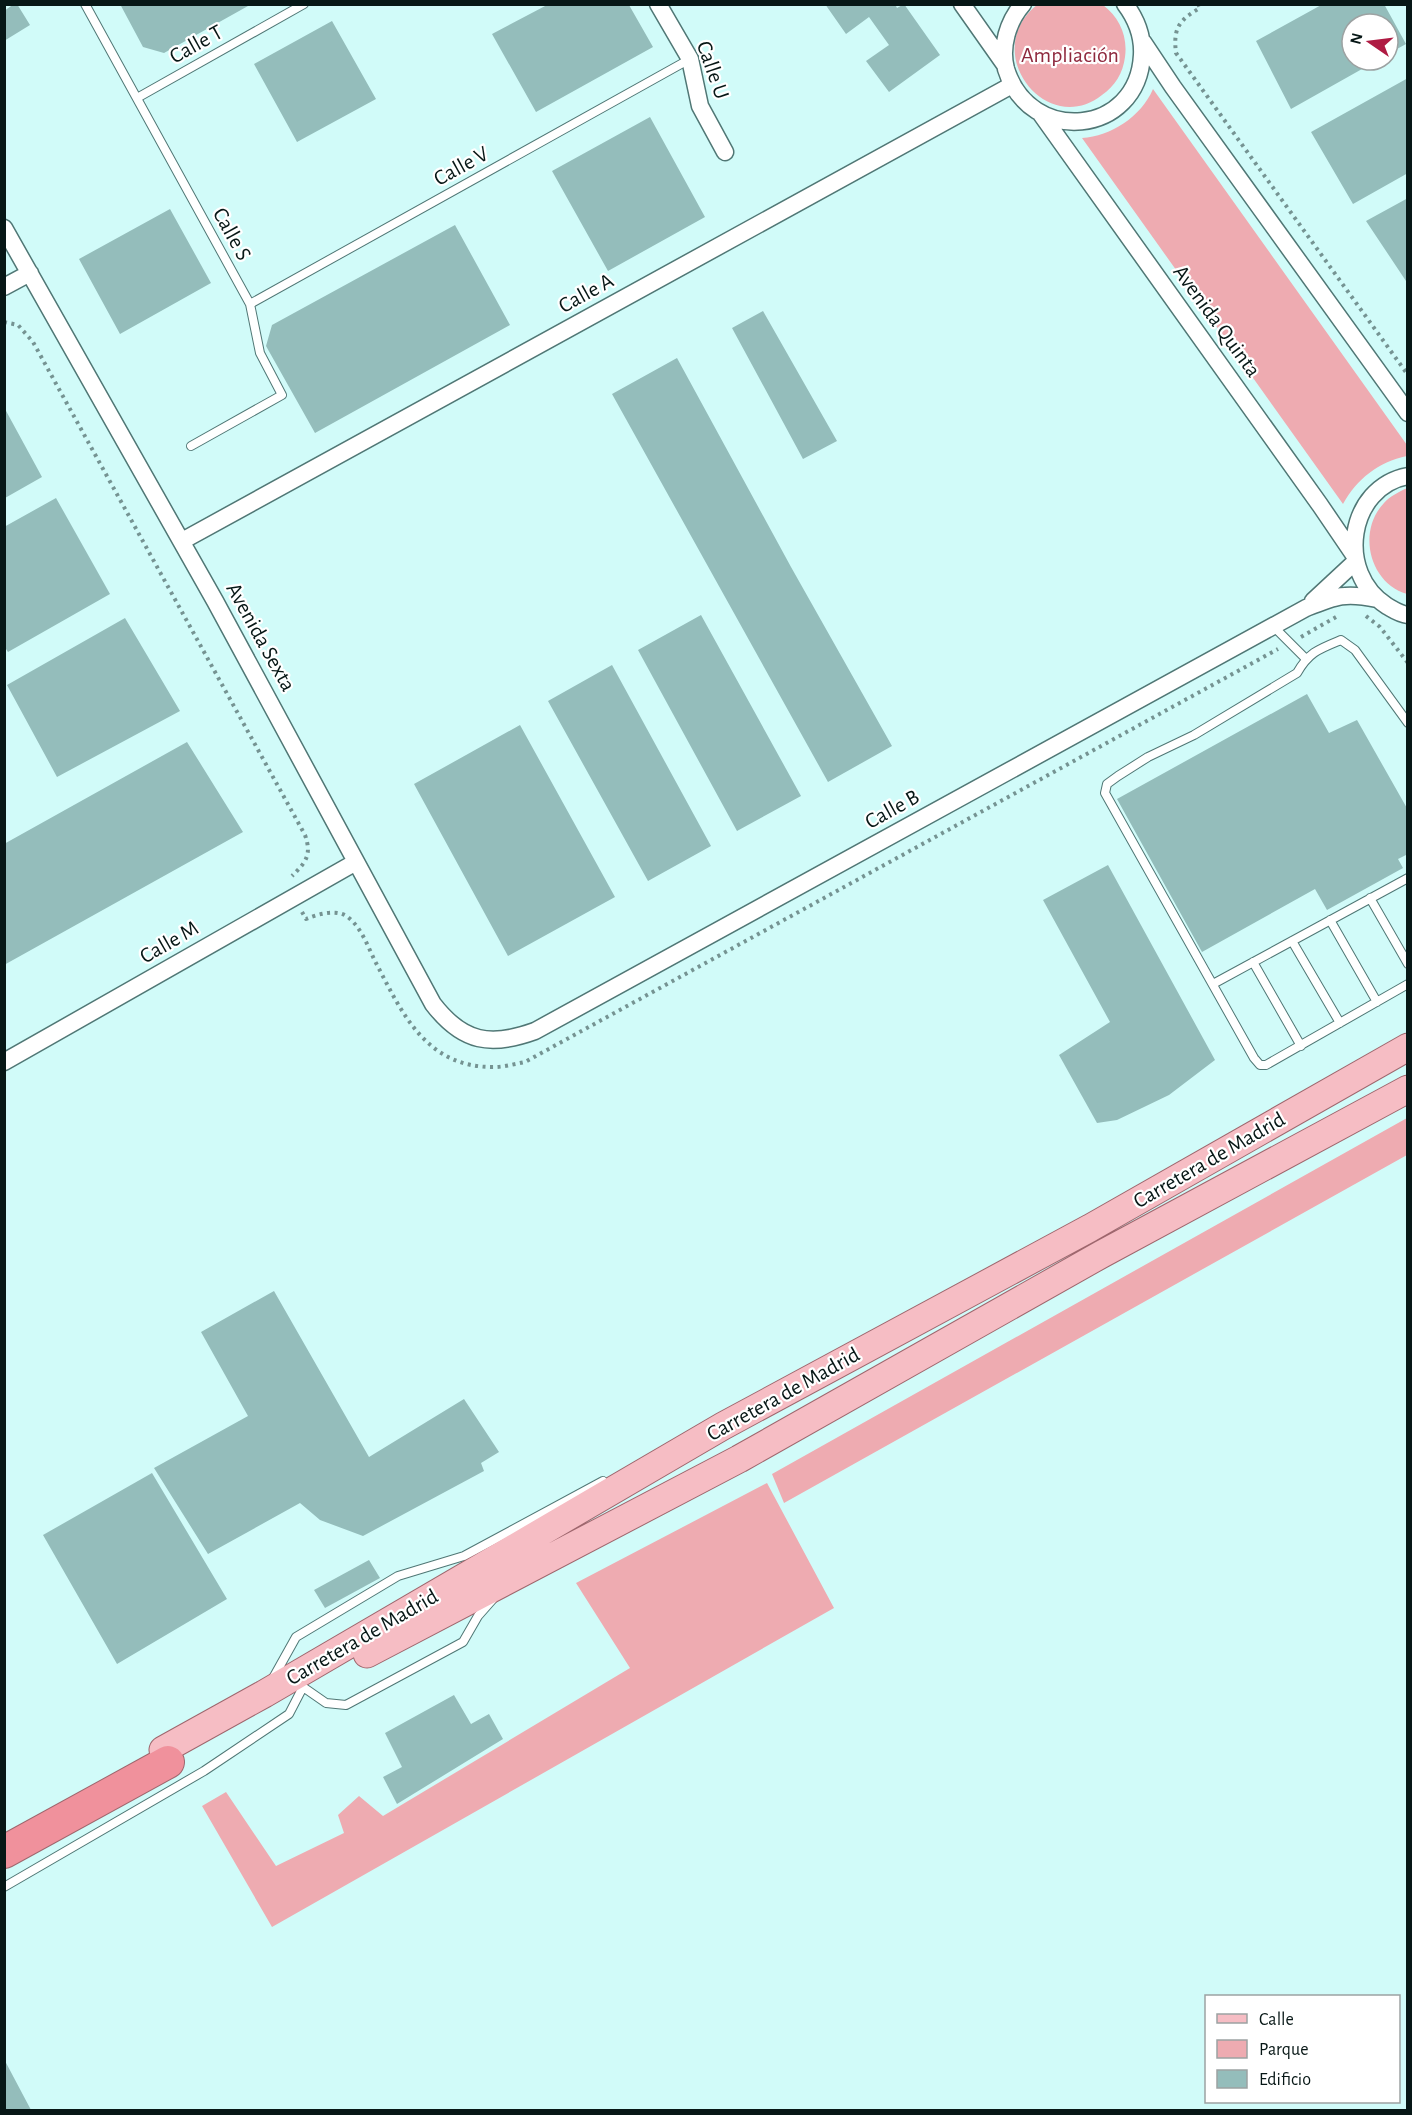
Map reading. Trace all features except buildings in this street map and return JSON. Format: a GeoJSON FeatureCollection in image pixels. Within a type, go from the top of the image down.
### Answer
{"type":"FeatureCollection","features":[{"type":"Feature","properties":{"kind":"highway"},"geometry":{"type":"LineString","coordinates":[[4,1838],[165,1756]]}},
{"type":"Feature","properties":{"kind":"highway"},"geometry":{"type":"LineString","coordinates":[[4,1852],[165,1756]]}},
{"type":"Feature","properties":{"kind":"main road","name":"Carretera de Madrid"},"geometry":{"type":"LineString","coordinates":[[165,1756],[264,1694],[723,1426],[1090,1228],[1407,1047]]}},
{"type":"Feature","properties":{"kind":"main road","name":"Carretera de Madrid"},"geometry":{"type":"LineString","coordinates":[[165,1756],[303,1688],[739,1459],[1092,1260],[1407,1089]]}},
{"type":"Feature","properties":{"kind":"street","name":"Calle U"},"geometry":{"type":"LineString","coordinates":[[658,4],[690,58],[700,106],[725,152]]}},
{"type":"Feature","properties":{"kind":"street"},"geometry":{"type":"LineString","coordinates":[[962,4],[1005,65],[1012,85]]}},
{"type":"Feature","properties":{"kind":"street"},"geometry":{"type":"LineString","coordinates":[[1005,65],[1004,46],[1009,25],[1023,4]]}},
{"type":"Feature","properties":{"kind":"street"},"geometry":{"type":"LineString","coordinates":[[1041,114],[1055,120],[1079,122],[1098,118],[1127,97],[1142,69],[1143,42],[1140,29],[1125,4]]}},
{"type":"Feature","properties":{"kind":"street"},"geometry":{"type":"LineString","coordinates":[[1143,42],[1407,413]]}},
{"type":"Feature","properties":{"kind":"street","name":"Avenida Quinta"},"geometry":{"type":"LineString","coordinates":[[1012,85],[1024,100],[1041,114],[1314,495],[1354,559],[1365,587],[1377,599]]}},
{"type":"Feature","properties":{"kind":"street","name":"Calle A"},"geometry":{"type":"LineString","coordinates":[[182,541],[1012,85]]}},
{"type":"Feature","properties":{"kind":"street","name":"Avenida Sexta"},"geometry":{"type":"LineString","coordinates":[[4,228],[182,541],[433,1004],[444,1019],[455,1028],[484,1039],[497,1041]]}},
{"type":"Feature","properties":{"kind":"street"},"geometry":{"type":"LineString","coordinates":[[4,287],[30,273]]}},
{"type":"Feature","properties":{"kind":"street"},"geometry":{"type":"LineString","coordinates":[[1354,559],[1355,531],[1364,508],[1380,490],[1401,477],[1407,476]]}},
{"type":"Feature","properties":{"kind":"street","name":"Calle B"},"geometry":{"type":"LineString","coordinates":[[1306,608],[1354,559]]}},
{"type":"Feature","properties":{"kind":"street","name":"Calle B"},"geometry":{"type":"LineString","coordinates":[[497,1041],[535,1031],[1306,608],[1335,596],[1354,594],[1377,599]]}},
{"type":"Feature","properties":{"kind":"street"},"geometry":{"type":"LineString","coordinates":[[1377,599],[1405,618]]}},
{"type":"Feature","properties":{"kind":"street","name":"Calle M"},"geometry":{"type":"LineString","coordinates":[[4,1062],[356,862]]}},
{"type":"Feature","properties":{"kind":"lane","name":"Calle S"},"geometry":{"type":"LineString","coordinates":[[85,4],[250,304],[260,353],[282,395],[191,446]]}},
{"type":"Feature","properties":{"kind":"lane","name":"Calle T"},"geometry":{"type":"LineString","coordinates":[[137,98],[304,4]]}},
{"type":"Feature","properties":{"kind":"lane","name":"Calle V"},"geometry":{"type":"LineString","coordinates":[[250,304],[690,58]]}},
{"type":"Feature","properties":{"kind":"lane"},"geometry":{"type":"LineString","coordinates":[[1273,626],[1306,658]]}},
{"type":"Feature","properties":{"kind":"lane"},"geometry":{"type":"LineString","coordinates":[[1407,723],[1355,650],[1341,640],[1318,649],[1306,658],[1297,673],[1107,784],[1105,793],[1260,1065],[1266,1065],[1301,1046],[1407,984]]}},
{"type":"Feature","properties":{"kind":"lane"},"geometry":{"type":"LineString","coordinates":[[1213,984],[1407,878]]}},
{"type":"Feature","properties":{"kind":"lane"},"geometry":{"type":"LineString","coordinates":[[1370,898],[1407,964]]}},
{"type":"Feature","properties":{"kind":"lane"},"geometry":{"type":"LineString","coordinates":[[1330,920],[1377,1002]]}},
{"type":"Feature","properties":{"kind":"lane"},"geometry":{"type":"LineString","coordinates":[[1292,941],[1340,1023]]}},
{"type":"Feature","properties":{"kind":"lane"},"geometry":{"type":"LineString","coordinates":[[1253,962],[1301,1046]]}},
{"type":"Feature","properties":{"kind":"lane"},"geometry":{"type":"LineString","coordinates":[[680,1442],[723,1426]]}},
{"type":"Feature","properties":{"kind":"lane"},"geometry":{"type":"LineString","coordinates":[[264,1694],[296,1637],[398,1576],[464,1556],[607,1479]]}},
{"type":"Feature","properties":{"kind":"lane"},"geometry":{"type":"LineString","coordinates":[[4,1887],[204,1771],[289,1714],[303,1688],[326,1703],[346,1705],[463,1642],[478,1616],[512,1577]]}},
{"type":"Feature","properties":{"kind":"path"},"geometry":{"type":"LineString","coordinates":[[1198,4],[1200,8],[1187,15],[1178,25],[1174,39],[1176,53],[1407,375]]}},
{"type":"Feature","properties":{"kind":"path"},"geometry":{"type":"LineString","coordinates":[[4,322],[18,325],[33,342],[305,835],[309,846],[307,859],[287,882],[306,919],[318,914],[333,913],[348,916],[360,932],[404,1016],[416,1032],[432,1047],[452,1059],[471,1066],[495,1067],[525,1062],[1339,616]]}},
{"type":"Feature","properties":{"kind":"path"},"geometry":{"type":"LineString","coordinates":[[1360,613],[1380,627],[1407,663]]}},
{"type":"Feature","properties":{"kind":"green space","name":"Ampliación"},"geometry":{"type":"Polygon","coordinates":[[[1038,4],[1103,5],[1114,15],[1124,34],[1126,49],[1118,79],[1111,88],[1081,106],[1060,106],[1041,98],[1026,84],[1017,65],[1015,44],[1021,23],[1038,4]]]}},
{"type":"Feature","properties":{"kind":"green space"},"geometry":{"type":"Polygon","coordinates":[[[1153,89],[1407,445],[1407,456],[1378,467],[1369,473],[1343,504],[1082,138],[1104,133],[1124,123],[1141,108],[1153,89]]]}},
{"type":"Feature","properties":{"kind":"green space"},"geometry":{"type":"Polygon","coordinates":[[[1407,488],[1407,594],[1394,588],[1376,568],[1369,541],[1376,514],[1389,498],[1407,488]]]}},
{"type":"Feature","properties":{"kind":"green space"},"geometry":{"type":"Polygon","coordinates":[[[1407,1118],[1407,1155],[784,1503],[772,1474],[1407,1118]]]}},
{"type":"Feature","properties":{"kind":"green space"},"geometry":{"type":"Polygon","coordinates":[[[767,1483],[834,1608],[272,1927],[202,1806],[226,1792],[276,1866],[344,1833],[338,1815],[359,1796],[383,1816],[630,1668],[576,1583],[767,1483]]]}}]}
